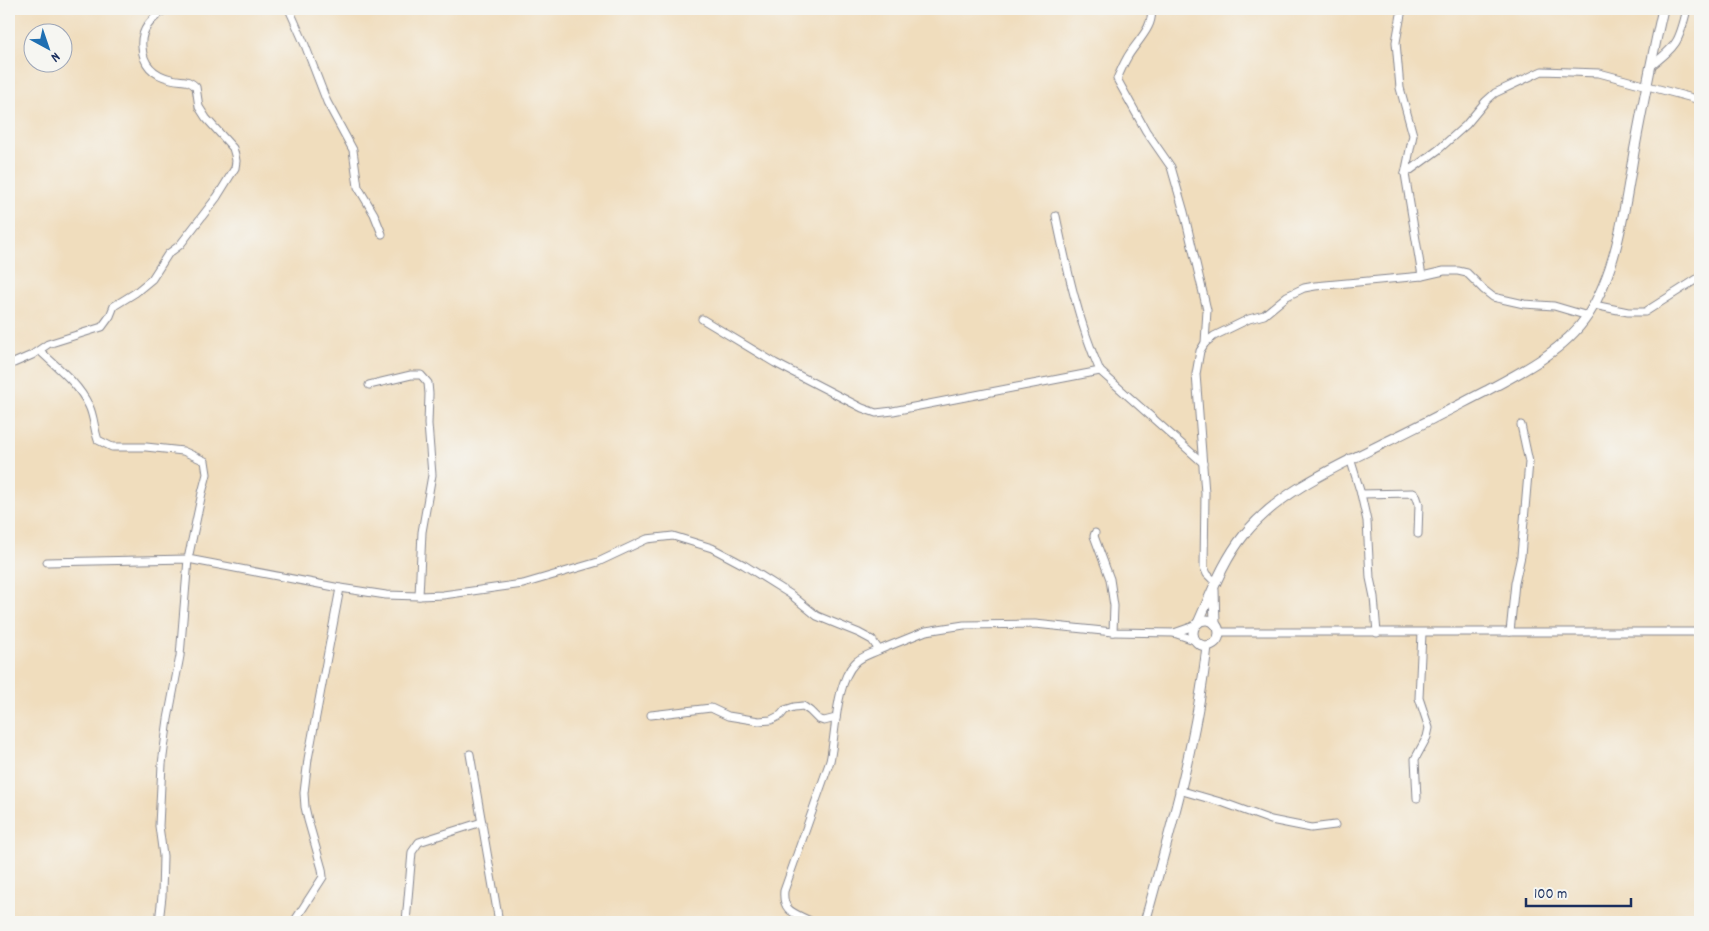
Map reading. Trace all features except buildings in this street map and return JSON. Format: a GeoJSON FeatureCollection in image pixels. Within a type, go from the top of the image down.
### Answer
{"type":"FeatureCollection","features":[{"type":"Feature","properties":{"kind":"main road"},"geometry":{"type":"LineString","coordinates":[[1215,585],[1217,628],[1214,643],[1207,646],[1200,645],[1194,640],[1192,633],[1196,624],[1225,563],[1235,547],[1258,519],[1281,501],[1350,458],[1507,380],[1550,353],[1578,328],[1588,316],[1602,288],[1617,244],[1649,68],[1662,9]]}},
{"type":"Feature","properties":{"kind":"main road"},"geometry":{"type":"LineString","coordinates":[[1196,624],[1205,620],[1217,628]]}},
{"type":"Feature","properties":{"kind":"main road"},"geometry":{"type":"LineString","coordinates":[[1145,922],[1203,690],[1207,646]]}},
{"type":"Feature","properties":{"kind":"street"},"geometry":{"type":"LineString","coordinates":[[9,365],[40,351],[48,344],[102,327],[114,306],[136,293],[152,279],[168,254],[180,245],[217,197],[235,168],[236,161],[233,148],[206,118],[199,107],[196,88],[187,80],[172,79],[159,75],[149,68],[144,61],[143,32],[148,24],[165,9]]}},
{"type":"Feature","properties":{"kind":"street"},"geometry":{"type":"LineString","coordinates":[[289,9],[327,102],[353,150],[358,187],[374,214],[382,234]]}},
{"type":"Feature","properties":{"kind":"street"},"geometry":{"type":"LineString","coordinates":[[1152,9],[1146,32],[1128,56],[1117,79],[1146,131],[1171,167],[1184,212],[1207,310],[1205,343]]}},
{"type":"Feature","properties":{"kind":"street"},"geometry":{"type":"LineString","coordinates":[[1402,9],[1396,42],[1400,88],[1413,135],[1405,174],[1422,276]]}},
{"type":"Feature","properties":{"kind":"street"},"geometry":{"type":"LineString","coordinates":[[1649,68],[1673,48],[1678,41],[1687,9]]}},
{"type":"Feature","properties":{"kind":"street"},"geometry":{"type":"LineString","coordinates":[[1405,174],[1438,150],[1466,126],[1486,101],[1495,94],[1542,71],[1599,73],[1700,100]]}},
{"type":"Feature","properties":{"kind":"street"},"geometry":{"type":"LineString","coordinates":[[1056,216],[1074,300],[1091,351],[1100,371],[1203,462]]}},
{"type":"Feature","properties":{"kind":"street"},"geometry":{"type":"LineString","coordinates":[[1215,585],[1204,567],[1205,493],[1196,374],[1200,351],[1205,343],[1214,336],[1249,319],[1264,315],[1287,296],[1304,288],[1422,276],[1444,271],[1467,273],[1493,297],[1524,304],[1554,306],[1588,316]]}},
{"type":"Feature","properties":{"kind":"street"},"geometry":{"type":"LineString","coordinates":[[1594,305],[1628,312],[1645,312],[1700,277]]}},
{"type":"Feature","properties":{"kind":"street"},"geometry":{"type":"LineString","coordinates":[[702,319],[784,367],[849,402],[876,413],[893,412],[1100,371]]}},
{"type":"Feature","properties":{"kind":"street"},"geometry":{"type":"LineString","coordinates":[[40,351],[73,381],[80,390],[90,408],[98,440],[112,447],[146,447],[183,451],[205,461],[207,474],[188,559],[180,656],[162,764],[159,826],[163,856],[159,922]]}},
{"type":"Feature","properties":{"kind":"street"},"geometry":{"type":"LineString","coordinates":[[369,385],[411,375],[421,375],[428,383],[428,424],[432,475],[422,532],[419,596]]}},
{"type":"Feature","properties":{"kind":"street"},"geometry":{"type":"LineString","coordinates":[[1510,632],[1515,583],[1521,556],[1529,462],[1521,425]]}},
{"type":"Feature","properties":{"kind":"street"},"geometry":{"type":"LineString","coordinates":[[1350,458],[1367,521],[1369,562],[1377,633]]}},
{"type":"Feature","properties":{"kind":"street"},"geometry":{"type":"LineString","coordinates":[[1361,494],[1413,493],[1416,495],[1418,499],[1418,534]]}},
{"type":"Feature","properties":{"kind":"street"},"geometry":{"type":"LineString","coordinates":[[1095,533],[1094,536],[1110,579],[1114,606],[1113,632]]}},
{"type":"Feature","properties":{"kind":"street"},"geometry":{"type":"LineString","coordinates":[[47,562],[188,559],[340,588],[386,595],[419,596],[523,584],[598,562],[647,539],[673,536],[689,539],[712,548],[744,565],[790,594],[817,616],[872,640],[878,650]]}},
{"type":"Feature","properties":{"kind":"street"},"geometry":{"type":"LineString","coordinates":[[294,922],[322,880],[323,874],[308,820],[304,793],[308,759],[340,588]]}},
{"type":"Feature","properties":{"kind":"street"},"geometry":{"type":"LineString","coordinates":[[812,922],[789,911],[784,905],[784,891],[830,761],[844,680],[855,663],[878,650],[926,631],[964,625],[1035,624],[1113,632],[1174,633],[1194,640]]}},
{"type":"Feature","properties":{"kind":"street"},"geometry":{"type":"LineString","coordinates":[[1174,633],[1196,624]]}},
{"type":"Feature","properties":{"kind":"street"},"geometry":{"type":"LineString","coordinates":[[1217,628],[1377,633],[1700,632]]}},
{"type":"Feature","properties":{"kind":"street"},"geometry":{"type":"LineString","coordinates":[[1417,798],[1415,759],[1427,737],[1429,728],[1419,698],[1422,633]]}},
{"type":"Feature","properties":{"kind":"street"},"geometry":{"type":"LineString","coordinates":[[651,715],[711,708],[728,716],[759,721],[771,720],[781,715],[785,710],[803,706],[818,719],[824,721],[836,718]]}},
{"type":"Feature","properties":{"kind":"street"},"geometry":{"type":"LineString","coordinates":[[470,754],[499,922]]}},
{"type":"Feature","properties":{"kind":"street"},"geometry":{"type":"LineString","coordinates":[[1179,790],[1224,803],[1270,820],[1311,828],[1335,825]]}},
{"type":"Feature","properties":{"kind":"street"},"geometry":{"type":"LineString","coordinates":[[406,922],[412,852],[419,842],[482,822]]}}]}
